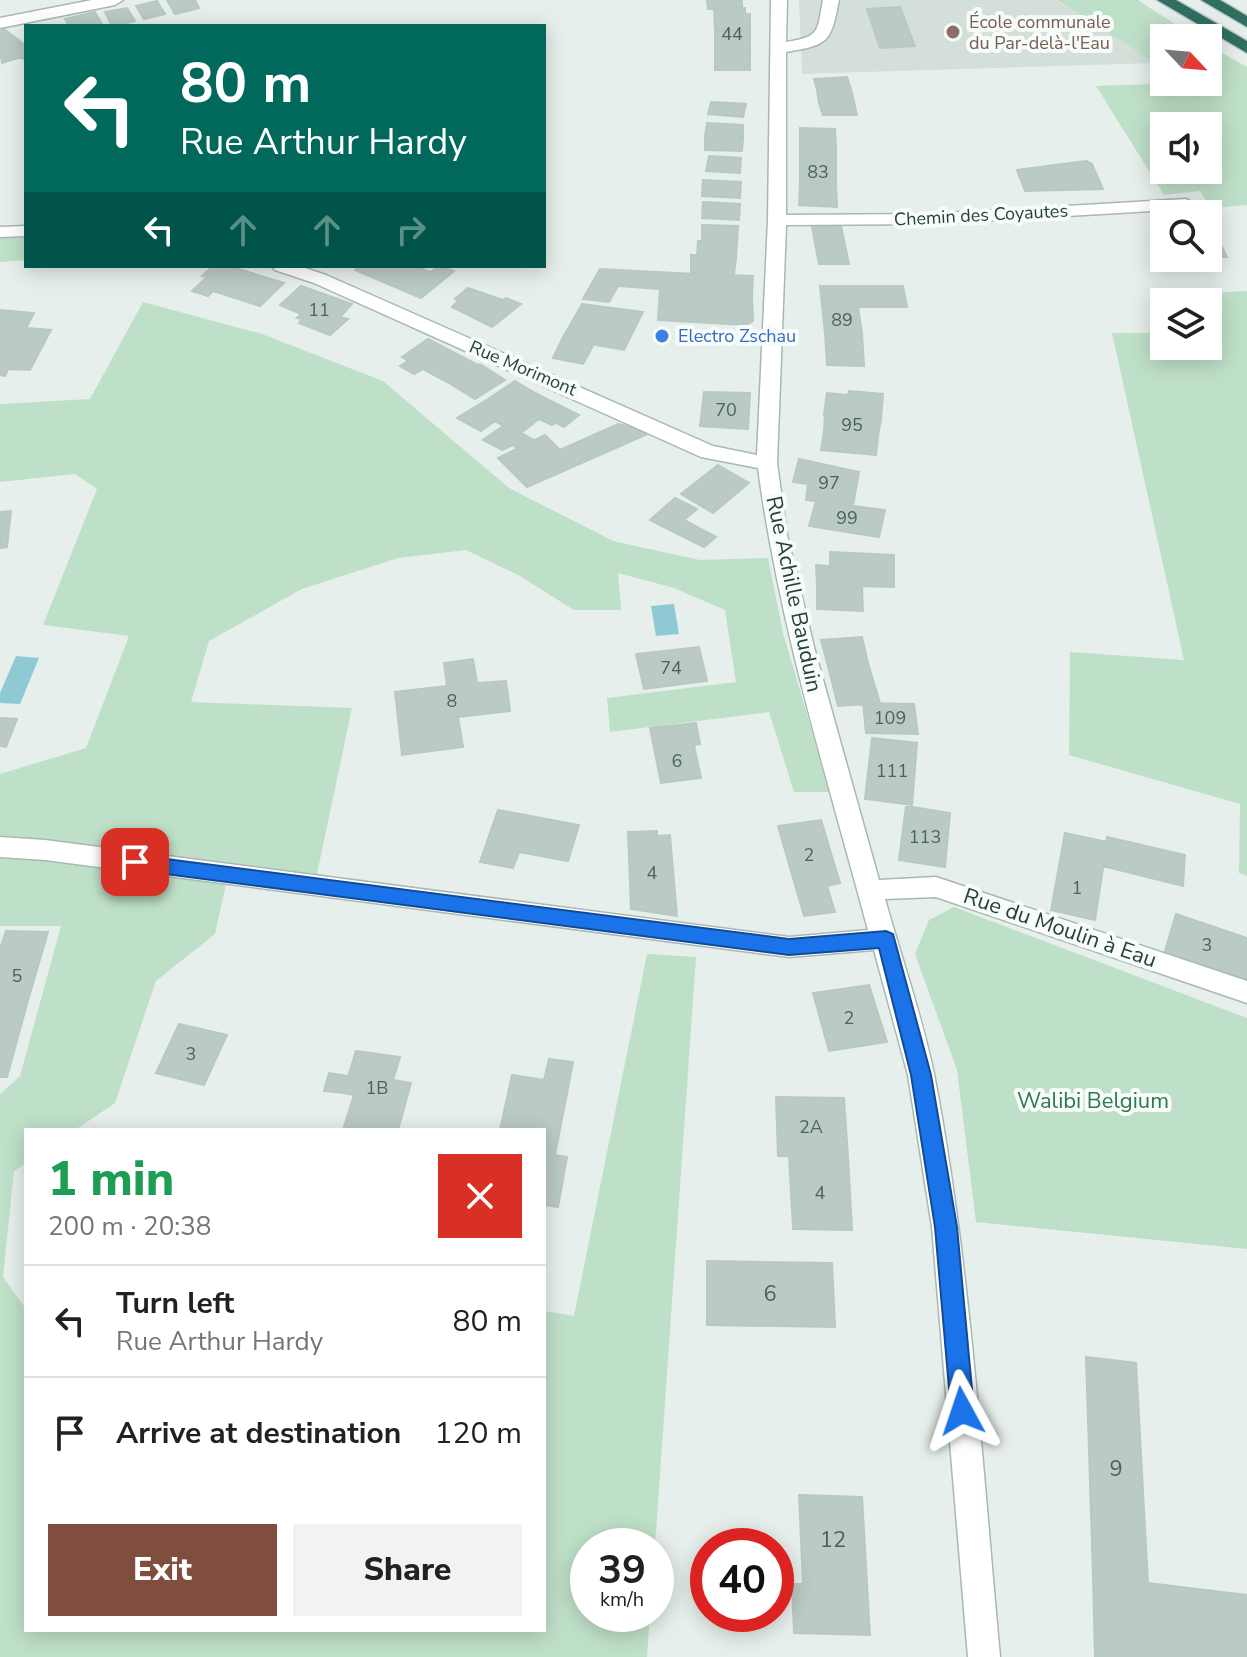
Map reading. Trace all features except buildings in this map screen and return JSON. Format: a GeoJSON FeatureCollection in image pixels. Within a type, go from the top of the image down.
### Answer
{"type":"FeatureCollection","features":[{"type":"Feature","properties":{"kind":"highway"},"geometry":{"type":"LineString","coordinates":[[1165,0],[1247,48]]}},
{"type":"Feature","properties":{"kind":"highway"},"geometry":{"type":"LineString","coordinates":[[1209,0],[1247,22]]}},
{"type":"Feature","properties":{"kind":"street"},"geometry":{"type":"LineString","coordinates":[[0,23],[115,0]]}},
{"type":"Feature","properties":{"kind":"street","name":"Rue Achille Bauduin"},"geometry":{"type":"LineString","coordinates":[[779,0],[777,220],[767,463],[777,535],[804,651],[886,939],[921,1075],[946,1227],[984,1657]]}},
{"type":"Feature","properties":{"kind":"street"},"geometry":{"type":"LineString","coordinates":[[780,48],[816,42],[825,32],[831,0]]}},
{"type":"Feature","properties":{"kind":"street","name":"Chemin des Coyautes"},"geometry":{"type":"LineString","coordinates":[[777,220],[928,219],[1150,206]]}},
{"type":"Feature","properties":{"kind":"street"},"geometry":{"type":"LineString","coordinates":[[0,232],[24,231]]}},
{"type":"Feature","properties":{"kind":"street","name":"Rue Morimont"},"geometry":{"type":"LineString","coordinates":[[287,268],[320,279],[708,452],[767,463]]}},
{"type":"Feature","properties":{"kind":"street"},"geometry":{"type":"LineString","coordinates":[[0,847],[45,850],[789,947],[886,939]]}},
{"type":"Feature","properties":{"kind":"street","name":"Rue du Moulin à Eau"},"geometry":{"type":"LineString","coordinates":[[870,890],[936,887],[1247,992]]}},
{"type":"Feature","properties":{"kind":"shaded area","name":"École communale du Par-delà-l'Eau"},"geometry":{"type":"Polygon","coordinates":[[[799,0],[1056,0],[1150,60],[1150,63],[802,74],[799,0]]]}},
{"type":"Feature","properties":{"kind":"green space"},"geometry":{"type":"Polygon","coordinates":[[[1057,0],[1138,0],[1175,24],[1150,24],[1150,60],[1057,0]]]}},
{"type":"Feature","properties":{"kind":"green space"},"geometry":{"type":"Polygon","coordinates":[[[1222,53],[1247,67],[1247,205],[1222,207],[1222,200],[1206,200],[1200,191],[1164,195],[1157,184],[1222,184],[1222,112],[1150,112],[1150,173],[1096,86],[1150,84],[1150,96],[1222,96],[1222,53]]]}},
{"type":"Feature","properties":{"kind":"green space"},"geometry":{"type":"Polygon","coordinates":[[[24,235],[24,260],[0,262],[0,236],[24,235]]]}},
{"type":"Feature","properties":{"kind":"green space"},"geometry":{"type":"Polygon","coordinates":[[[1247,291],[1247,876],[1239,873],[1240,804],[1069,755],[1070,652],[1184,660],[1112,333],[1150,333],[1150,360],[1222,360],[1222,292],[1247,291]]]}},
{"type":"Feature","properties":{"kind":"green space"},"geometry":{"type":"Polygon","coordinates":[[[143,302],[262,334],[383,381],[509,488],[613,541],[700,560],[768,558],[783,633],[830,792],[794,792],[769,712],[610,732],[607,698],[736,682],[725,610],[674,588],[618,573],[621,610],[574,610],[520,576],[466,550],[398,558],[302,589],[209,641],[191,702],[352,708],[317,874],[0,838],[0,774],[86,748],[129,636],[43,625],[97,489],[75,474],[0,482],[0,404],[90,399],[143,302]]]}},
{"type":"Feature","properties":{"kind":"green space"},"geometry":{"type":"Polygon","coordinates":[[[0,858],[44,860],[226,884],[215,934],[156,981],[115,1103],[78,1128],[24,1128],[24,1164],[14,1171],[3,1277],[24,1306],[24,1632],[546,1632],[546,1311],[574,1316],[647,954],[696,957],[656,1528],[570,1528],[570,1632],[649,1632],[647,1657],[0,1657],[0,1094],[20,1076],[61,926],[0,926],[0,858]]]}},
{"type":"Feature","properties":{"kind":"green space","name":"Walibi Belgium"},"geometry":{"type":"Polygon","coordinates":[[[954,907],[1247,1018],[1247,1249],[976,1222],[957,1070],[915,954],[929,920],[954,907]]]}},
{"type":"Feature","properties":{"kind":"water"},"geometry":{"type":"Polygon","coordinates":[[[674,604],[679,634],[656,636],[651,606],[674,604]]]}},
{"type":"Feature","properties":{"kind":"water"},"geometry":{"type":"Polygon","coordinates":[[[16,656],[39,658],[20,704],[0,703],[0,693],[16,656]]]}},
{"type":"Feature","properties":{"kind":"place","name":"École communale du Par-delà-l'Eau"},"geometry":{"type":"Point","coordinates":[953,32]}},
{"type":"Feature","properties":{"kind":"place","name":"Electro Zschau"},"geometry":{"type":"Point","coordinates":[662,336]}},
{"type":"Feature","properties":{"kind":"route"},"geometry":{"type":"LineString","coordinates":[[135,862],[789,947],[886,939],[921,1075],[946,1227],[962,1411]]}}]}
